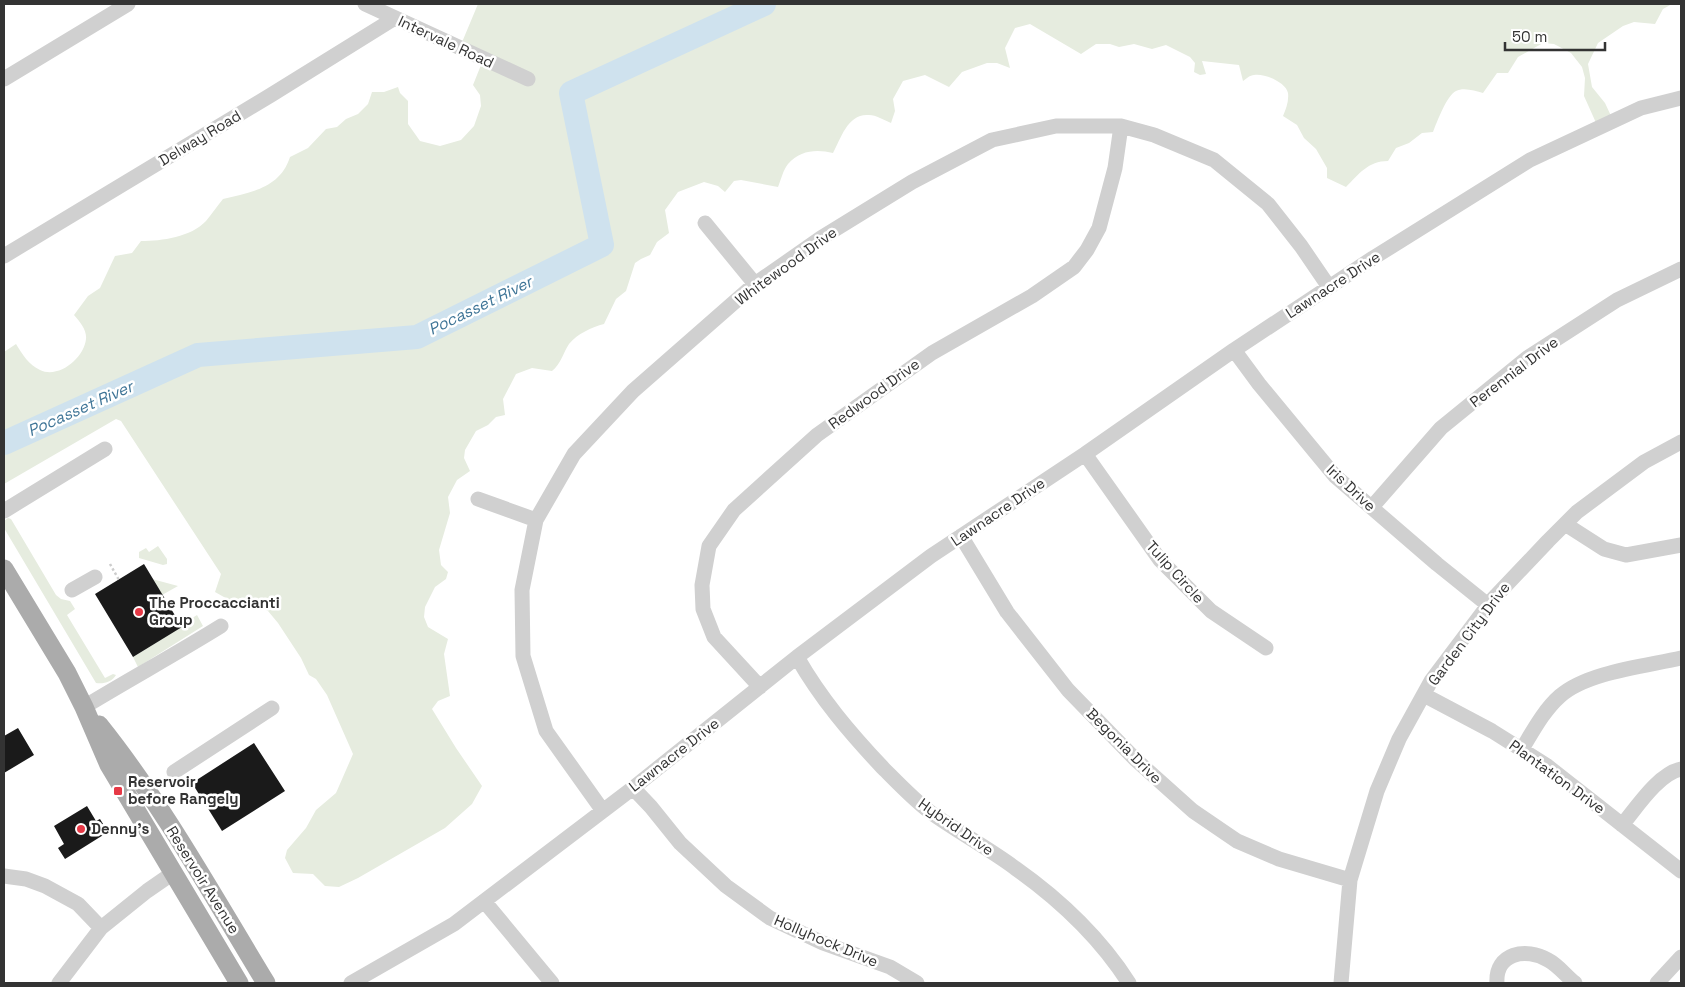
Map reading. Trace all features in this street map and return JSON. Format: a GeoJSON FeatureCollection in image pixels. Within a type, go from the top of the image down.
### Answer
{"type":"FeatureCollection","features":[{"type":"Feature","properties":{"kind":"main road","name":"Reservoir Avenue"},"geometry":{"type":"LineString","coordinates":[[4,569],[67,673],[109,765],[239,983]]}},
{"type":"Feature","properties":{"kind":"main road","name":"Reservoir Avenue"},"geometry":{"type":"LineString","coordinates":[[84,707],[124,756],[186,851],[266,983]]}},
{"type":"Feature","properties":{"kind":"street"},"geometry":{"type":"LineString","coordinates":[[4,79],[128,4]]}},
{"type":"Feature","properties":{"kind":"street","name":"Intervale Road"},"geometry":{"type":"LineString","coordinates":[[365,4],[528,79]]}},
{"type":"Feature","properties":{"kind":"street","name":"Delway Road"},"geometry":{"type":"LineString","coordinates":[[4,256],[395,18]]}},
{"type":"Feature","properties":{"kind":"street","name":"Lawnacre Drive"},"geometry":{"type":"LineString","coordinates":[[350,983],[454,924],[633,788],[798,657],[931,556],[1085,454],[1234,350],[1329,287],[1530,160],[1641,108],[1681,98]]}},
{"type":"Feature","properties":{"kind":"street","name":"Whitewood Drive"},"geometry":{"type":"LineString","coordinates":[[603,811],[546,731],[523,656],[522,590],[536,520],[574,454],[633,391],[756,284],[822,238],[912,182],[992,140],[1056,126],[1121,126],[1154,135],[1214,160],[1268,204],[1301,246],[1329,287]]}},
{"type":"Feature","properties":{"kind":"street","name":"Redwood Drive"},"geometry":{"type":"LineString","coordinates":[[760,687],[714,637],[704,609],[702,585],[709,546],[734,510],[817,435],[932,353],[1032,296],[1074,267],[1087,250],[1099,228],[1115,168],[1121,126]]}},
{"type":"Feature","properties":{"kind":"street"},"geometry":{"type":"LineString","coordinates":[[705,223],[756,284]]}},
{"type":"Feature","properties":{"kind":"street","name":"Perennial Drive"},"geometry":{"type":"LineString","coordinates":[[1372,507],[1441,428],[1527,358],[1617,300],[1681,269]]}},
{"type":"Feature","properties":{"kind":"street","name":"Iris Drive"},"geometry":{"type":"LineString","coordinates":[[1234,350],[1264,391],[1335,476],[1437,564],[1488,605]]}},
{"type":"Feature","properties":{"kind":"street","name":"Garden City Drive"},"geometry":{"type":"LineString","coordinates":[[1341,983],[1350,880],[1377,791],[1399,739],[1431,681],[1488,605],[1577,512],[1644,462],[1681,442]]}},
{"type":"Feature","properties":{"kind":"street"},"geometry":{"type":"LineString","coordinates":[[4,511],[105,449]]}},
{"type":"Feature","properties":{"kind":"street","name":"Tulip Circle"},"geometry":{"type":"LineString","coordinates":[[1085,454],[1160,560],[1210,611],[1266,648]]}},
{"type":"Feature","properties":{"kind":"street"},"geometry":{"type":"LineString","coordinates":[[478,498],[536,520]]}},
{"type":"Feature","properties":{"kind":"street"},"geometry":{"type":"LineString","coordinates":[[1565,524],[1604,549],[1626,555],[1681,545]]}},
{"type":"Feature","properties":{"kind":"street","name":"Begonia Drive"},"geometry":{"type":"LineString","coordinates":[[961,536],[1007,612],[1068,690],[1136,760],[1192,811],[1237,841],[1279,859],[1350,880]]}},
{"type":"Feature","properties":{"kind":"street"},"geometry":{"type":"LineString","coordinates":[[72,590],[95,577]]}},
{"type":"Feature","properties":{"kind":"street"},"geometry":{"type":"LineString","coordinates":[[84,707],[221,626]]}},
{"type":"Feature","properties":{"kind":"street","name":"Hybrid Drive"},"geometry":{"type":"LineString","coordinates":[[798,657],[812,684],[831,709],[901,787],[929,811],[1015,868],[1060,904],[1104,950],[1129,983]]}},
{"type":"Feature","properties":{"kind":"street"},"geometry":{"type":"LineString","coordinates":[[1522,749],[1546,712],[1559,697],[1573,686],[1594,677],[1681,658]]}},
{"type":"Feature","properties":{"kind":"street","name":"Plantation Drive"},"geometry":{"type":"LineString","coordinates":[[1424,695],[1492,731],[1546,765],[1681,871]]}},
{"type":"Feature","properties":{"kind":"street"},"geometry":{"type":"LineString","coordinates":[[174,772],[272,708]]}},
{"type":"Feature","properties":{"kind":"street"},"geometry":{"type":"LineString","coordinates":[[1622,825],[1660,781],[1673,771],[1681,769]]}},
{"type":"Feature","properties":{"kind":"street","name":"Hollyhock Drive"},"geometry":{"type":"LineString","coordinates":[[633,788],[680,843],[726,886],[770,918],[823,943],[890,967],[917,983]]}},
{"type":"Feature","properties":{"kind":"street"},"geometry":{"type":"LineString","coordinates":[[59,983],[101,928],[173,873]]}},
{"type":"Feature","properties":{"kind":"street"},"geometry":{"type":"LineString","coordinates":[[4,876],[45,886],[78,904],[101,928]]}},
{"type":"Feature","properties":{"kind":"street"},"geometry":{"type":"LineString","coordinates":[[484,901],[552,983]]}},
{"type":"Feature","properties":{"kind":"street"},"geometry":{"type":"LineString","coordinates":[[1496,983],[1496,977],[1503,961],[1511,955],[1532,953],[1549,960],[1575,983]]}},
{"type":"Feature","properties":{"kind":"street"},"geometry":{"type":"LineString","coordinates":[[1657,983],[1681,957]]}},
{"type":"Feature","properties":{"kind":"path"},"geometry":{"type":"LineString","coordinates":[[110,564],[119,580]]}},
{"type":"Feature","properties":{"kind":"shaded area"},"geometry":{"type":"Polygon","coordinates":[[[478,4],[1672,4],[1663,9],[1655,24],[1634,22],[1623,26],[1598,43],[1588,64],[1592,87],[1605,103],[1612,118],[1597,125],[1584,96],[1585,78],[1582,67],[1571,53],[1554,44],[1543,43],[1518,57],[1508,73],[1497,73],[1483,93],[1466,89],[1453,93],[1446,103],[1433,132],[1422,133],[1409,143],[1396,148],[1388,161],[1369,166],[1346,187],[1327,178],[1327,168],[1316,149],[1304,138],[1297,125],[1283,116],[1288,102],[1288,93],[1283,85],[1274,79],[1263,75],[1254,75],[1243,81],[1239,65],[1202,61],[1206,74],[1200,75],[1194,72],[1195,63],[1190,57],[1166,45],[1152,49],[1134,44],[1119,47],[1110,44],[1096,44],[1081,54],[1030,24],[1015,28],[1005,48],[1010,68],[997,63],[987,63],[962,72],[949,87],[925,75],[903,81],[893,99],[895,111],[891,123],[872,115],[862,115],[856,118],[850,122],[842,134],[833,153],[815,151],[803,153],[793,159],[786,166],[778,187],[741,180],[734,181],[725,192],[718,186],[704,182],[678,192],[665,210],[669,233],[657,242],[650,255],[635,263],[626,291],[616,299],[604,324],[585,331],[572,340],[558,365],[552,371],[532,368],[516,374],[503,399],[505,415],[496,417],[488,425],[476,431],[465,450],[464,458],[470,471],[457,480],[448,497],[450,513],[439,550],[441,565],[448,572],[446,579],[435,587],[425,607],[424,617],[428,627],[448,639],[444,654],[450,696],[438,701],[432,709],[482,786],[472,804],[445,828],[358,878],[339,887],[325,886],[313,874],[293,873],[285,858],[287,850],[306,828],[316,810],[336,793],[353,754],[327,695],[316,679],[309,675],[301,658],[268,611],[241,598],[231,601],[215,592],[221,574],[121,421],[116,419],[4,484],[4,352],[16,344],[32,365],[47,372],[55,372],[69,365],[81,353],[86,339],[81,323],[74,315],[88,296],[100,288],[115,256],[132,253],[141,241],[167,239],[192,231],[206,221],[223,199],[254,191],[272,182],[279,176],[290,157],[308,148],[326,129],[337,127],[346,119],[358,114],[368,104],[372,92],[384,92],[398,87],[400,93],[408,101],[408,124],[420,141],[440,146],[461,140],[474,126],[481,106],[480,95],[473,85],[483,60],[460,47],[478,4]]]}},
{"type":"Feature","properties":{"kind":"shaded area"},"geometry":{"type":"Polygon","coordinates":[[[8,518],[11,519],[56,595],[61,599],[70,601],[75,609],[67,615],[105,678],[113,674],[116,675],[110,681],[96,683],[4,528],[4,521],[8,518]]]}},
{"type":"Feature","properties":{"kind":"shaded area"},"geometry":{"type":"Polygon","coordinates":[[[158,546],[167,559],[167,564],[163,565],[139,558],[139,552],[146,548],[149,552],[158,546]]]}},
{"type":"Feature","properties":{"kind":"shaded area"},"geometry":{"type":"Polygon","coordinates":[[[152,579],[178,586],[162,595],[152,579]]]}},
{"type":"Feature","properties":{"kind":"shaded area"},"geometry":{"type":"Polygon","coordinates":[[[197,615],[203,626],[138,667],[133,657],[197,615]]]}},
{"type":"Feature","properties":{"kind":"building","name":"The Proccaccianti Group"},"geometry":{"type":"Polygon","coordinates":[[[144,564],[182,627],[133,657],[95,594],[144,564]]]}},
{"type":"Feature","properties":{"kind":"building"},"geometry":{"type":"Polygon","coordinates":[[[18,728],[34,755],[4,773],[4,736],[18,728]]]}},
{"type":"Feature","properties":{"kind":"building"},"geometry":{"type":"Polygon","coordinates":[[[254,743],[285,791],[222,831],[192,783],[254,743]]]}},
{"type":"Feature","properties":{"kind":"building","name":"Denny's"},"geometry":{"type":"Polygon","coordinates":[[[87,806],[96,821],[100,819],[108,832],[65,859],[58,848],[64,844],[54,826],[87,806]]]}},
{"type":"Feature","properties":{"kind":"waterway","name":"Pocasset River"},"geometry":{"type":"LineString","coordinates":[[4,443],[198,355],[417,337],[602,245],[571,93],[764,4]]}},
{"type":"Feature","properties":{"kind":"place","name":"The Proccaccianti Group"},"geometry":{"type":"Point","coordinates":[139,612]}},
{"type":"Feature","properties":{"kind":"place","name":"Reservoir before Rangely"},"geometry":{"type":"Point","coordinates":[118,791]}},
{"type":"Feature","properties":{"kind":"place","name":"Denny's"},"geometry":{"type":"Point","coordinates":[81,829]}}]}
